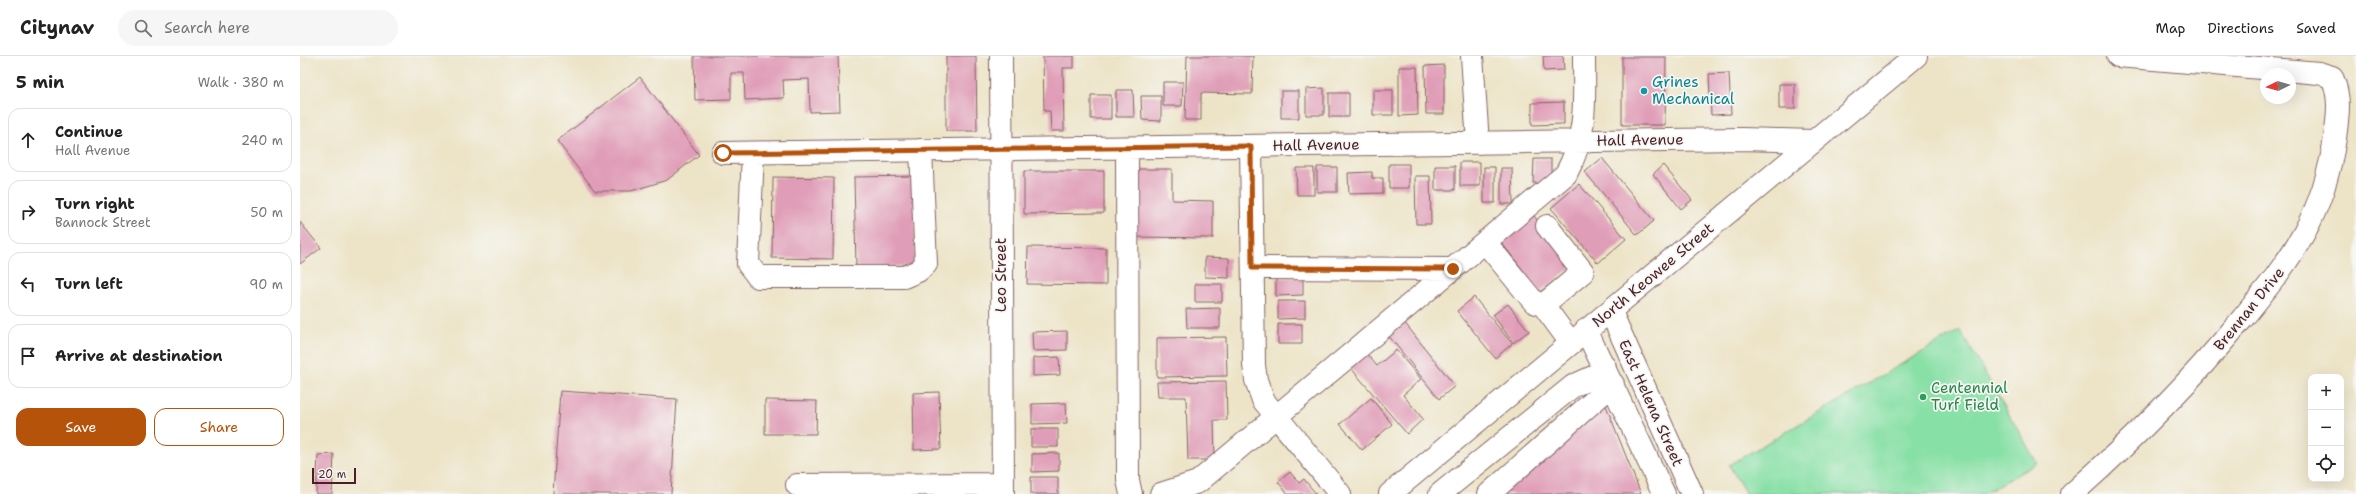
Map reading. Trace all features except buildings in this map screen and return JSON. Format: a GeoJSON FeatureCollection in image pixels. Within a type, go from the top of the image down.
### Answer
{"type":"FeatureCollection","features":[{"type":"Feature","properties":{"kind":"street","name":"Leo Street"},"geometry":{"type":"LineString","coordinates":[[1001,56],[1003,489]]}},
{"type":"Feature","properties":{"kind":"street"},"geometry":{"type":"LineString","coordinates":[[1472,56],[1478,143]]}},
{"type":"Feature","properties":{"kind":"street"},"geometry":{"type":"LineString","coordinates":[[1161,494],[1198,482],[1277,418],[1566,174],[1581,141],[1584,115],[1584,56]]}},
{"type":"Feature","properties":{"kind":"street","name":"North Keowee Street"},"geometry":{"type":"LineString","coordinates":[[1390,494],[1579,336],[1611,312],[1916,56]]}},
{"type":"Feature","properties":{"kind":"street","name":"Brennan Drive"},"geometry":{"type":"LineString","coordinates":[[2072,494],[2135,436],[2186,385],[2257,301],[2293,252],[2318,203],[2333,150],[2339,92],[2332,77],[2319,73],[2118,56]]}},
{"type":"Feature","properties":{"kind":"street","name":"Hall Avenue"},"geometry":{"type":"LineString","coordinates":[[723,153],[1742,139],[1813,142]]}},
{"type":"Feature","properties":{"kind":"street"},"geometry":{"type":"LineString","coordinates":[[1251,146],[1254,365],[1256,380],[1263,400],[1340,494]]}},
{"type":"Feature","properties":{"kind":"street"},"geometry":{"type":"LineString","coordinates":[[1127,148],[1128,480],[1131,494]]}},
{"type":"Feature","properties":{"kind":"street"},"geometry":{"type":"LineString","coordinates":[[753,153],[748,264],[758,277],[904,277],[918,271],[926,264],[921,150]]}},
{"type":"Feature","properties":{"kind":"street"},"geometry":{"type":"LineString","coordinates":[[1543,305],[1583,272],[1547,226]]}},
{"type":"Feature","properties":{"kind":"street","name":"East Helena Street"},"geometry":{"type":"LineString","coordinates":[[1485,242],[1534,302],[1543,305],[1579,336],[1609,376],[1662,491]]}},
{"type":"Feature","properties":{"kind":"street"},"geometry":{"type":"LineString","coordinates":[[1252,268],[1453,269]]}},
{"type":"Feature","properties":{"kind":"street","name":"East Helena Street"},"geometry":{"type":"LineString","coordinates":[[1611,312],[1688,486]]}},
{"type":"Feature","properties":{"kind":"street"},"geometry":{"type":"LineString","coordinates":[[1489,494],[1609,376],[1633,363]]}},
{"type":"Feature","properties":{"kind":"street"},"geometry":{"type":"LineString","coordinates":[[1440,494],[1573,386],[1595,376],[1609,376]]}},
{"type":"Feature","properties":{"kind":"street"},"geometry":{"type":"LineString","coordinates":[[797,485],[1003,489]]}},
{"type":"Feature","properties":{"kind":"street"},"geometry":{"type":"LineString","coordinates":[[1662,491],[1688,486]]}},
{"type":"Feature","properties":{"kind":"green space","name":"Centennial Turf Field"},"geometry":{"type":"Polygon","coordinates":[[[1960,330],[2037,463],[1984,494],[1746,494],[1729,465],[1960,330]]]}},
{"type":"Feature","properties":{"kind":"place","name":"Grines Mechanical"},"geometry":{"type":"Point","coordinates":[1644,91]}},
{"type":"Feature","properties":{"kind":"place","name":"Centennial Turf Field"},"geometry":{"type":"Point","coordinates":[1923,397]}},
{"type":"Feature","properties":{"kind":"route"},"geometry":{"type":"LineString","coordinates":[[723,153],[1251,146],[1252,268],[1453,269]]}}]}
